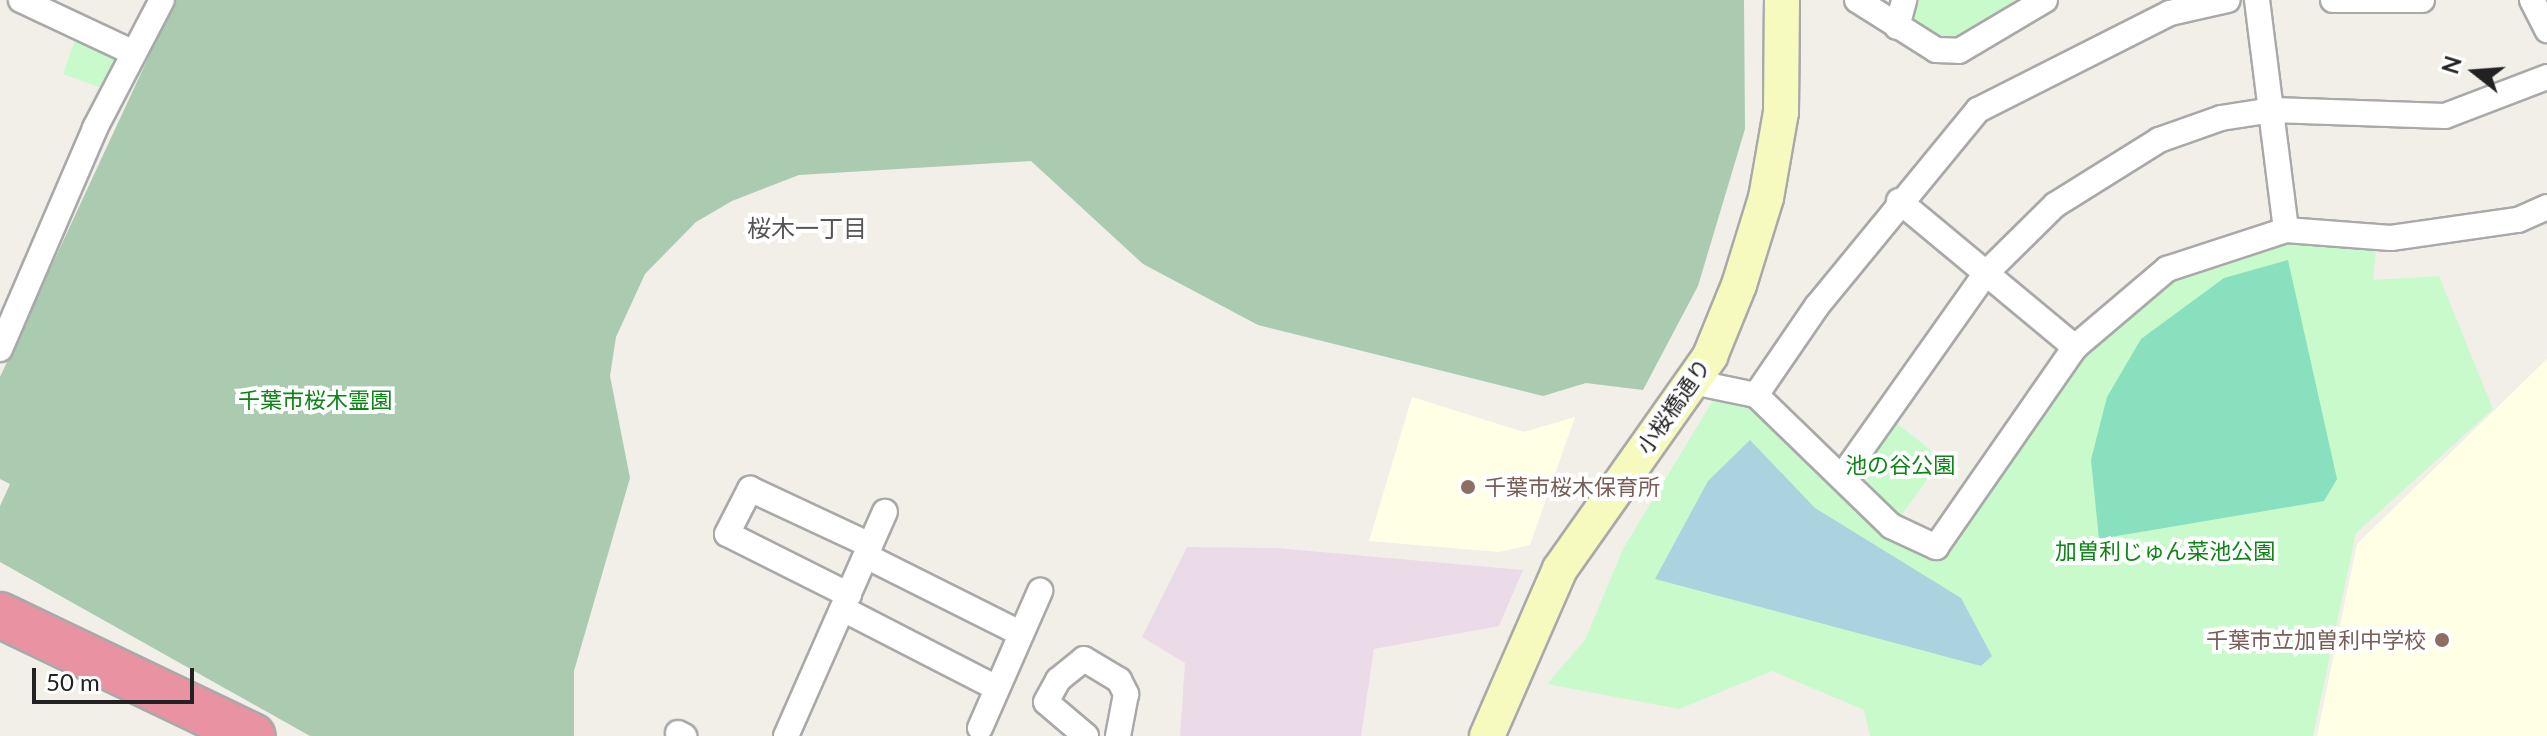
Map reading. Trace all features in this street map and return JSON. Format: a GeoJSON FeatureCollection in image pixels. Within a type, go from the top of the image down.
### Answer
{"type":"FeatureCollection","features":[{"type":"Feature","properties":{"kind":"highway"},"geometry":{"type":"LineString","coordinates":[[0,615],[196,724],[252,736]]}},
{"type":"Feature","properties":{"kind":"street"},"geometry":{"type":"LineString","coordinates":[[21,0],[132,52]]}},
{"type":"Feature","properties":{"kind":"street"},"geometry":{"type":"LineString","coordinates":[[0,349],[132,52],[162,0]]}},
{"type":"Feature","properties":{"kind":"street","name":"小桜橋通り"},"geometry":{"type":"LineString","coordinates":[[1487,736],[1560,569],[1693,382],[1739,285],[1766,198],[1781,112],[1782,0]]}},
{"type":"Feature","properties":{"kind":"street"},"geometry":{"type":"LineString","coordinates":[[1857,0],[1936,50],[1959,51],[2020,8],[2045,0]]}},
{"type":"Feature","properties":{"kind":"street"},"geometry":{"type":"LineString","coordinates":[[1897,27],[1904,0]]}},
{"type":"Feature","properties":{"kind":"street"},"geometry":{"type":"LineString","coordinates":[[1756,395],[1899,201],[1978,110],[2170,13],[2228,0]]}},
{"type":"Feature","properties":{"kind":"street"},"geometry":{"type":"LineString","coordinates":[[2257,0],[2286,230]]}},
{"type":"Feature","properties":{"kind":"street"},"geometry":{"type":"LineString","coordinates":[[2333,0],[2422,0]]}},
{"type":"Feature","properties":{"kind":"street"},"geometry":{"type":"LineString","coordinates":[[2532,0],[2547,30]]}},
{"type":"Feature","properties":{"kind":"street"},"geometry":{"type":"LineString","coordinates":[[1843,475],[1986,273],[2055,205],[2159,140],[2221,118],[2273,110],[2445,116],[2547,77]]}},
{"type":"Feature","properties":{"kind":"street"},"geometry":{"type":"LineString","coordinates":[[1899,201],[2075,347]]}},
{"type":"Feature","properties":{"kind":"street"},"geometry":{"type":"LineString","coordinates":[[1693,382],[1756,395],[1843,475],[1891,526],[1936,547],[2075,347],[2167,269],[2286,230],[2391,238],[2518,220],[2547,207]]}},
{"type":"Feature","properties":{"kind":"street"},"geometry":{"type":"LineString","coordinates":[[997,688],[727,534],[750,489],[1020,633]]}},
{"type":"Feature","properties":{"kind":"street"},"geometry":{"type":"LineString","coordinates":[[786,736],[885,512]]}},
{"type":"Feature","properties":{"kind":"street"},"geometry":{"type":"LineString","coordinates":[[980,728],[1040,591]]}},
{"type":"Feature","properties":{"kind":"street"},"geometry":{"type":"LineString","coordinates":[[1086,736],[1046,702],[1058,680],[1084,659],[1119,680],[1126,694],[1118,736]]}},
{"type":"Feature","properties":{"kind":"shaded area","name":"千葉市立加曽利中学校"},"geometry":{"type":"Polygon","coordinates":[[[2547,359],[2547,736],[2317,736],[2357,544],[2547,359]]]}},
{"type":"Feature","properties":{"kind":"shaded area","name":"千葉市桜木保育所"},"geometry":{"type":"Polygon","coordinates":[[[1412,397],[1524,432],[1575,417],[1530,545],[1499,552],[1369,541],[1412,397]]]}},
{"type":"Feature","properties":{"kind":"shaded area"},"geometry":{"type":"Polygon","coordinates":[[[1187,547],[1276,548],[1523,570],[1499,626],[1374,649],[1361,736],[1180,736],[1185,663],[1142,637],[1187,547]]]}},
{"type":"Feature","properties":{"kind":"green space","name":"千葉市桜木霊園"},"geometry":{"type":"Polygon","coordinates":[[[175,0],[1744,0],[1745,129],[1698,286],[1643,390],[1586,383],[1543,396],[1258,325],[1143,264],[1031,161],[799,175],[732,201],[696,222],[645,274],[616,337],[610,376],[630,478],[574,671],[574,736],[310,736],[0,562],[0,506],[10,484],[0,479],[0,377],[175,0]]]}},
{"type":"Feature","properties":{"kind":"green space"},"geometry":{"type":"Polygon","coordinates":[[[1919,0],[2014,0],[2010,15],[1957,45],[1936,40],[1913,21],[1919,0]]]}},
{"type":"Feature","properties":{"kind":"green space"},"geometry":{"type":"Polygon","coordinates":[[[77,35],[115,52],[120,62],[110,91],[63,74],[77,35]]]}},
{"type":"Feature","properties":{"kind":"green space","name":"加曽利じゅん菜池公園"},"geometry":{"type":"Polygon","coordinates":[[[2286,234],[2377,241],[2373,280],[2439,276],[2493,409],[2356,533],[2313,736],[1870,736],[1864,710],[1772,671],[1679,709],[1547,684],[1585,640],[1623,549],[1718,392],[1751,399],[1940,558],[2078,361],[2142,300],[2199,267],[2286,234]]]}},
{"type":"Feature","properties":{"kind":"green space"},"geometry":{"type":"Polygon","coordinates":[[[2288,260],[2337,479],[2324,501],[2099,539],[2091,460],[2107,397],[2141,339],[2224,278],[2288,260]]]}},
{"type":"Feature","properties":{"kind":"green space","name":"池の谷公園"},"geometry":{"type":"Polygon","coordinates":[[[1894,421],[1942,459],[1898,520],[1860,471],[1894,421]]]}},
{"type":"Feature","properties":{"kind":"water"},"geometry":{"type":"Polygon","coordinates":[[[1750,440],[1815,508],[1961,598],[1992,656],[1981,666],[1655,579],[1708,481],[1750,440]]]}},
{"type":"Feature","properties":{"kind":"place","name":"千葉市桜木保育所"},"geometry":{"type":"Point","coordinates":[1468,487]}},
{"type":"Feature","properties":{"kind":"place","name":"千葉市立加曽利中学校"},"geometry":{"type":"Point","coordinates":[2442,640]}},
{"type":"Feature","properties":{"kind":"district","name":"桜木一丁目"},"geometry":{"type":"Point","coordinates":[807,228]}}]}
